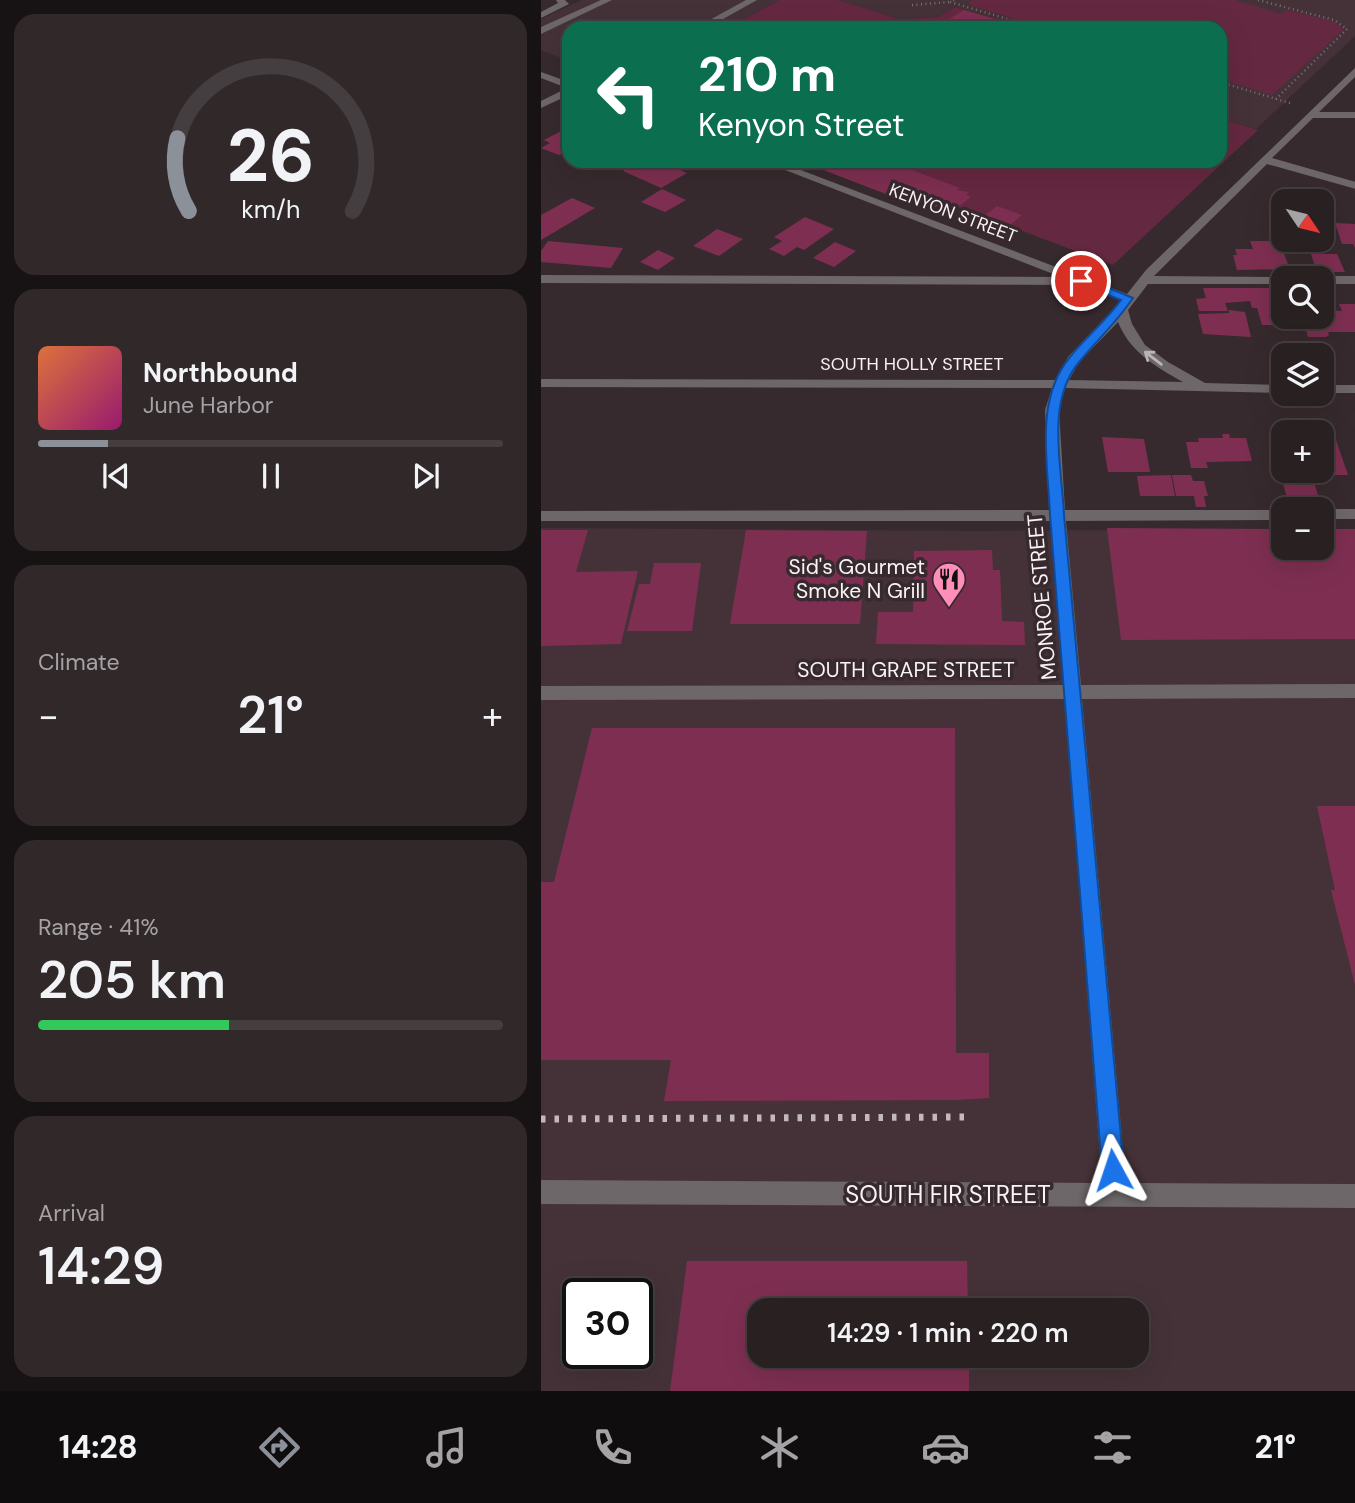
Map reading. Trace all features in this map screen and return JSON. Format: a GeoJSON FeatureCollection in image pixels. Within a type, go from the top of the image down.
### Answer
{"type":"FeatureCollection","features":[{"type":"Feature","properties":{"kind":"street"},"geometry":{"type":"LineString","coordinates":[[541,15],[564,4],[560,0]]}},
{"type":"Feature","properties":{"kind":"street"},"geometry":{"type":"LineString","coordinates":[[563,21],[608,0]]}},
{"type":"Feature","properties":{"kind":"street"},"geometry":{"type":"LineString","coordinates":[[713,21],[753,0]]}},
{"type":"Feature","properties":{"kind":"street"},"geometry":{"type":"LineString","coordinates":[[541,31],[562,21]]}},
{"type":"Feature","properties":{"kind":"street","name":"MONROE STREET"},"geometry":{"type":"LineString","coordinates":[[1115,1196],[1057,515],[1052,411],[1060,384],[1073,360],[1143,281],[1355,70]]}},
{"type":"Feature","properties":{"kind":"street"},"geometry":{"type":"LineString","coordinates":[[541,75],[562,85]]}},
{"type":"Feature","properties":{"kind":"street"},"geometry":{"type":"LineString","coordinates":[[541,105],[562,92]]}},
{"type":"Feature","properties":{"kind":"street"},"geometry":{"type":"LineString","coordinates":[[1313,113],[1355,115]]}},
{"type":"Feature","properties":{"kind":"street"},"geometry":{"type":"LineString","coordinates":[[1266,160],[1355,186]]}},
{"type":"Feature","properties":{"kind":"street","name":"KENYON STREET"},"geometry":{"type":"LineString","coordinates":[[785,168],[1081,281],[1124,304]]}},
{"type":"Feature","properties":{"kind":"street"},"geometry":{"type":"LineString","coordinates":[[541,279],[1081,281]]}},
{"type":"Feature","properties":{"kind":"street"},"geometry":{"type":"LineString","coordinates":[[1143,281],[1271,280]]}},
{"type":"Feature","properties":{"kind":"street"},"geometry":{"type":"LineString","coordinates":[[1334,280],[1355,280]]}},
{"type":"Feature","properties":{"kind":"street"},"geometry":{"type":"LineString","coordinates":[[1124,304],[1124,327],[1147,354],[1205,389]]}},
{"type":"Feature","properties":{"kind":"street","name":"SOUTH HOLLY STREET"},"geometry":{"type":"LineString","coordinates":[[541,383],[1060,384],[1271,389]]}},
{"type":"Feature","properties":{"kind":"street"},"geometry":{"type":"LineString","coordinates":[[1334,389],[1355,389]]}},
{"type":"Feature","properties":{"kind":"street"},"geometry":{"type":"LineString","coordinates":[[541,516],[1271,514]]}},
{"type":"Feature","properties":{"kind":"street"},"geometry":{"type":"LineString","coordinates":[[1334,514],[1355,514]]}},
{"type":"Feature","properties":{"kind":"street","name":"SOUTH GRAPE STREET"},"geometry":{"type":"LineString","coordinates":[[541,693],[1355,691]]}},
{"type":"Feature","properties":{"kind":"street","name":"SOUTH FIR STREET"},"geometry":{"type":"LineString","coordinates":[[541,1192],[1355,1196]]}},
{"type":"Feature","properties":{"kind":"path"},"geometry":{"type":"LineString","coordinates":[[1258,0],[1334,20],[1347,29],[1276,99]]}},
{"type":"Feature","properties":{"kind":"path"},"geometry":{"type":"LineString","coordinates":[[912,5],[952,1],[1016,21]]}},
{"type":"Feature","properties":{"kind":"path"},"geometry":{"type":"LineString","coordinates":[[1227,84],[1313,113]]}},
{"type":"Feature","properties":{"kind":"shaded area"},"geometry":{"type":"Polygon","coordinates":[[[582,0],[780,0],[740,21],[562,21],[562,58],[541,50],[541,19],[582,0]]]}},
{"type":"Feature","properties":{"kind":"shaded area"},"geometry":{"type":"Polygon","coordinates":[[[780,0],[838,0],[905,21],[740,21],[780,0]]]}},
{"type":"Feature","properties":{"kind":"shaded area"},"geometry":{"type":"Polygon","coordinates":[[[838,0],[1355,0],[1355,36],[1256,129],[1227,120],[1227,21],[1002,21],[955,7],[938,17],[905,21],[838,0]]]}},
{"type":"Feature","properties":{"kind":"shaded area"},"geometry":{"type":"Polygon","coordinates":[[[972,0],[1235,0],[1281,14],[1287,10],[1335,22],[1344,29],[1272,95],[1227,81],[1227,21],[1022,21],[968,3],[972,0]]]}},
{"type":"Feature","properties":{"kind":"shaded area"},"geometry":{"type":"Polygon","coordinates":[[[955,7],[1002,21],[910,21],[938,17],[955,7]]]}},
{"type":"Feature","properties":{"kind":"shaded area"},"geometry":{"type":"Polygon","coordinates":[[[1227,120],[1258,130],[1227,159],[1227,120]]]}},
{"type":"Feature","properties":{"kind":"shaded area"},"geometry":{"type":"Polygon","coordinates":[[[854,168],[1217,168],[1113,265],[854,168]]]}},
{"type":"Feature","properties":{"kind":"shaded area"},"geometry":{"type":"Polygon","coordinates":[[[541,528],[976,531],[1271,529],[1271,560],[1334,560],[1334,541],[1355,529],[1355,1391],[541,1391],[541,528]]]}},
{"type":"Feature","properties":{"kind":"building"},"geometry":{"type":"Polygon","coordinates":[[[964,10],[1002,21],[946,21],[964,10]]]}},
{"type":"Feature","properties":{"kind":"building"},"geometry":{"type":"Polygon","coordinates":[[[562,131],[562,154],[559,155],[541,148],[550,143],[544,140],[562,131]]]}},
{"type":"Feature","properties":{"kind":"building"},"geometry":{"type":"Polygon","coordinates":[[[628,168],[675,168],[687,173],[661,188],[623,171],[628,168]]]}},
{"type":"Feature","properties":{"kind":"building"},"geometry":{"type":"Polygon","coordinates":[[[818,168],[907,168],[960,188],[956,190],[969,192],[966,195],[971,197],[952,212],[937,206],[930,211],[818,168]]]}},
{"type":"Feature","properties":{"kind":"building"},"geometry":{"type":"Polygon","coordinates":[[[662,189],[686,200],[665,212],[641,202],[662,189]]]}},
{"type":"Feature","properties":{"kind":"building"},"geometry":{"type":"Polygon","coordinates":[[[572,198],[595,208],[541,240],[541,215],[572,198]]]}},
{"type":"Feature","properties":{"kind":"building"},"geometry":{"type":"Polygon","coordinates":[[[997,206],[1022,215],[1009,226],[983,217],[997,206]]]}},
{"type":"Feature","properties":{"kind":"building"},"geometry":{"type":"Polygon","coordinates":[[[805,217],[834,229],[804,250],[797,247],[784,256],[769,249],[782,241],[774,237],[805,217]]]}},
{"type":"Feature","properties":{"kind":"building"},"geometry":{"type":"Polygon","coordinates":[[[1335,223],[1356,224],[1356,250],[1353,244],[1342,244],[1335,223]]]}},
{"type":"Feature","properties":{"kind":"building"},"geometry":{"type":"Polygon","coordinates":[[[717,229],[743,239],[719,256],[693,246],[717,229]]]}},
{"type":"Feature","properties":{"kind":"building"},"geometry":{"type":"Polygon","coordinates":[[[548,241],[623,248],[611,268],[541,262],[541,251],[548,241]]]}},
{"type":"Feature","properties":{"kind":"building"},"geometry":{"type":"Polygon","coordinates":[[[1250,241],[1271,241],[1271,252],[1283,252],[1289,266],[1237,270],[1233,255],[1237,255],[1235,249],[1253,249],[1250,241]]]}},
{"type":"Feature","properties":{"kind":"building"},"geometry":{"type":"Polygon","coordinates":[[[835,242],[856,251],[834,267],[813,258],[835,242]]]}},
{"type":"Feature","properties":{"kind":"building"},"geometry":{"type":"Polygon","coordinates":[[[658,250],[675,258],[658,270],[640,262],[658,250]]]}},
{"type":"Feature","properties":{"kind":"building"},"geometry":{"type":"Polygon","coordinates":[[[1311,254],[1337,254],[1345,272],[1334,272],[1334,266],[1315,266],[1311,254]]]}},
{"type":"Feature","properties":{"kind":"building"},"geometry":{"type":"Polygon","coordinates":[[[1203,288],[1269,288],[1271,325],[1262,325],[1257,308],[1252,308],[1250,301],[1225,303],[1228,311],[1199,311],[1196,299],[1206,298],[1203,288]]]}},
{"type":"Feature","properties":{"kind":"building"},"geometry":{"type":"Polygon","coordinates":[[[1339,304],[1355,304],[1356,332],[1328,332],[1326,337],[1308,337],[1306,329],[1334,329],[1334,311],[1342,311],[1339,304]]]}},
{"type":"Feature","properties":{"kind":"building"},"geometry":{"type":"Polygon","coordinates":[[[1229,310],[1245,312],[1251,337],[1203,334],[1198,314],[1229,313],[1229,310]]]}},
{"type":"Feature","properties":{"kind":"building"},"geometry":{"type":"Polygon","coordinates":[[[1222,434],[1229,434],[1230,438],[1246,438],[1252,461],[1206,462],[1208,468],[1191,468],[1186,442],[1199,442],[1198,438],[1223,438],[1222,434]]]}},
{"type":"Feature","properties":{"kind":"building"},"geometry":{"type":"Polygon","coordinates":[[[1102,437],[1144,439],[1150,472],[1108,472],[1102,437]]]}},
{"type":"Feature","properties":{"kind":"building"},"geometry":{"type":"Polygon","coordinates":[[[1334,437],[1335,437],[1348,475],[1334,475],[1334,437]]]}},
{"type":"Feature","properties":{"kind":"building"},"geometry":{"type":"Polygon","coordinates":[[[1171,475],[1175,496],[1140,496],[1137,476],[1171,475]]]}},
{"type":"Feature","properties":{"kind":"building"},"geometry":{"type":"Polygon","coordinates":[[[1172,475],[1191,475],[1193,481],[1204,481],[1208,496],[1204,496],[1206,507],[1196,507],[1194,496],[1176,496],[1172,475]]]}},
{"type":"Feature","properties":{"kind":"building"},"geometry":{"type":"Polygon","coordinates":[[[1283,483],[1314,483],[1319,497],[1287,497],[1283,483]]]}},
{"type":"Feature","properties":{"kind":"building"},"geometry":{"type":"Polygon","coordinates":[[[1107,528],[1271,529],[1271,560],[1334,560],[1334,529],[1356,529],[1356,639],[1121,640],[1107,528]]]}},
{"type":"Feature","properties":{"kind":"building"},"geometry":{"type":"Polygon","coordinates":[[[541,530],[588,530],[576,572],[638,571],[621,644],[541,646],[541,530]]]}},
{"type":"Feature","properties":{"kind":"building"},"geometry":{"type":"Polygon","coordinates":[[[746,530],[867,531],[860,624],[730,624],[746,530]]]}},
{"type":"Feature","properties":{"kind":"building"},"geometry":{"type":"Polygon","coordinates":[[[992,550],[993,570],[1000,570],[1002,621],[1024,622],[1025,645],[876,644],[878,612],[913,612],[914,551],[992,550]]]}},
{"type":"Feature","properties":{"kind":"building"},"geometry":{"type":"Polygon","coordinates":[[[654,563],[701,563],[692,631],[627,631],[639,584],[650,584],[654,563]]]}},
{"type":"Feature","properties":{"kind":"building"},"geometry":{"type":"Polygon","coordinates":[[[592,728],[955,728],[956,1053],[989,1053],[989,1098],[664,1101],[671,1060],[541,1060],[541,882],[554,882],[592,728]]]}},
{"type":"Feature","properties":{"kind":"building"},"geometry":{"type":"Polygon","coordinates":[[[1317,806],[1356,806],[1356,989],[1331,890],[1335,890],[1317,806]]]}},
{"type":"Feature","properties":{"kind":"building"},"geometry":{"type":"Polygon","coordinates":[[[687,1261],[967,1261],[968,1298],[747,1298],[747,1368],[969,1368],[969,1391],[670,1391],[687,1261]]]}},
{"type":"Feature","properties":{"kind":"railway"},"geometry":{"type":"LineString","coordinates":[[541,1119],[967,1117]]}},
{"type":"Feature","properties":{"kind":"place","name":"Sid's Gourmet Smoke N Grill"},"geometry":{"type":"Point","coordinates":[949,609]}},
{"type":"Feature","properties":{"kind":"route"},"geometry":{"type":"LineString","coordinates":[[1081,281],[1127,298],[1111,322],[1073,360],[1054,397],[1052,411],[1057,515],[1113,1170]]}}]}
